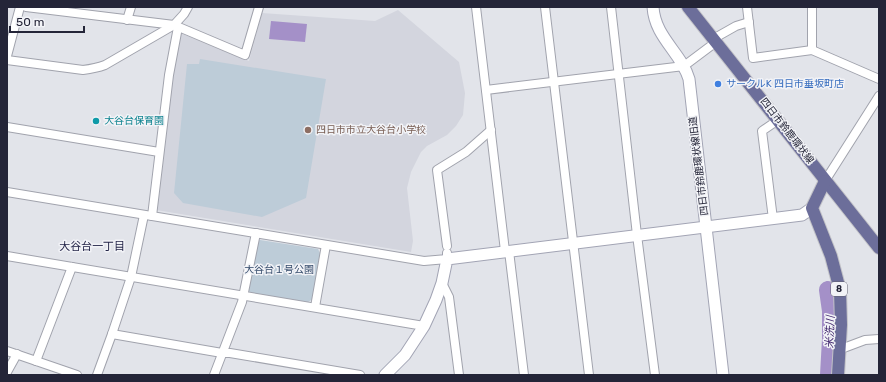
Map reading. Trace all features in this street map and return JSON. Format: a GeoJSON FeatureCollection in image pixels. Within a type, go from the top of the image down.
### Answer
{"type":"FeatureCollection","features":[{"type":"Feature","properties":{"kind":"main road","name":"四日市鈴鹿環状線"},"geometry":{"type":"LineString","coordinates":[[688,7],[778,120],[824,181],[879,248]]}},
{"type":"Feature","properties":{"kind":"main road"},"geometry":{"type":"LineString","coordinates":[[812,208],[824,181]]}},
{"type":"Feature","properties":{"kind":"main road","name":"8"},"geometry":{"type":"LineString","coordinates":[[812,208],[831,256],[840,290],[841,325],[838,375]]}},
{"type":"Feature","properties":{"kind":"street"},"geometry":{"type":"LineString","coordinates":[[7,56],[20,7]]}},
{"type":"Feature","properties":{"kind":"street"},"geometry":{"type":"LineString","coordinates":[[26,7],[75,10],[127,20],[176,26],[245,55],[259,7]]}},
{"type":"Feature","properties":{"kind":"street"},"geometry":{"type":"LineString","coordinates":[[127,20],[131,7]]}},
{"type":"Feature","properties":{"kind":"street"},"geometry":{"type":"LineString","coordinates":[[97,375],[131,277],[148,215],[159,152],[176,26],[188,7]]}},
{"type":"Feature","properties":{"kind":"street"},"geometry":{"type":"LineString","coordinates":[[476,7],[524,375]]}},
{"type":"Feature","properties":{"kind":"street"},"geometry":{"type":"LineString","coordinates":[[545,7],[589,375]]}},
{"type":"Feature","properties":{"kind":"street"},"geometry":{"type":"LineString","coordinates":[[611,7],[637,235],[655,375]]}},
{"type":"Feature","properties":{"kind":"street","name":"四日市鈴鹿環状線旧道"},"geometry":{"type":"LineString","coordinates":[[653,7],[653,14],[660,32],[684,66],[689,79],[706,226],[802,215],[812,208]]}},
{"type":"Feature","properties":{"kind":"street"},"geometry":{"type":"LineString","coordinates":[[747,7],[753,58],[812,50],[879,79]]}},
{"type":"Feature","properties":{"kind":"street"},"geometry":{"type":"LineString","coordinates":[[812,7],[812,50]]}},
{"type":"Feature","properties":{"kind":"street"},"geometry":{"type":"LineString","coordinates":[[486,90],[684,66],[715,40],[736,26],[749,22]]}},
{"type":"Feature","properties":{"kind":"street"},"geometry":{"type":"LineString","coordinates":[[7,60],[83,70],[91,69],[104,65],[176,26]]}},
{"type":"Feature","properties":{"kind":"street"},"geometry":{"type":"LineString","coordinates":[[824,181],[879,96]]}},
{"type":"Feature","properties":{"kind":"street"},"geometry":{"type":"LineString","coordinates":[[773,219],[762,131],[778,120]]}},
{"type":"Feature","properties":{"kind":"street"},"geometry":{"type":"LineString","coordinates":[[7,127],[159,152]]}},
{"type":"Feature","properties":{"kind":"street"},"geometry":{"type":"LineString","coordinates":[[388,374],[405,354],[424,326],[442,283],[447,253],[437,170],[466,152],[492,130]]}},
{"type":"Feature","properties":{"kind":"street"},"geometry":{"type":"LineString","coordinates":[[7,192],[424,261],[447,253],[507,251],[706,226],[724,375]]}},
{"type":"Feature","properties":{"kind":"street"},"geometry":{"type":"LineString","coordinates":[[214,375],[242,302],[256,233]]}},
{"type":"Feature","properties":{"kind":"street"},"geometry":{"type":"LineString","coordinates":[[315,307],[326,245]]}},
{"type":"Feature","properties":{"kind":"street"},"geometry":{"type":"LineString","coordinates":[[7,258],[244,295],[424,326]]}},
{"type":"Feature","properties":{"kind":"street"},"geometry":{"type":"LineString","coordinates":[[36,361],[72,267]]}},
{"type":"Feature","properties":{"kind":"street"},"geometry":{"type":"LineString","coordinates":[[442,283],[449,297],[459,375]]}},
{"type":"Feature","properties":{"kind":"street"},"geometry":{"type":"LineString","coordinates":[[112,334],[360,375]]}},
{"type":"Feature","properties":{"kind":"street"},"geometry":{"type":"LineString","coordinates":[[840,349],[866,340],[879,339]]}},
{"type":"Feature","properties":{"kind":"street"},"geometry":{"type":"LineString","coordinates":[[7,351],[72,374]]}},
{"type":"Feature","properties":{"kind":"street"},"geometry":{"type":"LineString","coordinates":[[7,372],[16,354]]}},
{"type":"Feature","properties":{"kind":"shaded area","name":"四日市市立大谷台小学校"},"geometry":{"type":"Polygon","coordinates":[[[398,10],[459,62],[465,93],[463,115],[456,126],[447,135],[427,146],[421,152],[411,172],[407,188],[413,241],[411,252],[156,210],[172,76],[180,33],[249,61],[262,13],[375,21],[398,10]]]}},
{"type":"Feature","properties":{"kind":"shaded area"},"geometry":{"type":"Polygon","coordinates":[[[271,21],[307,24],[305,42],[269,39],[271,21]]]}},
{"type":"Feature","properties":{"kind":"green space"},"geometry":{"type":"Polygon","coordinates":[[[200,59],[326,79],[306,198],[262,217],[183,203],[174,193],[187,64],[199,64],[200,59]]]}},
{"type":"Feature","properties":{"kind":"green space","name":"大谷台１号公園"},"geometry":{"type":"Polygon","coordinates":[[[260,240],[318,249],[320,253],[313,299],[308,302],[250,293],[248,289],[257,242],[260,240]]]}},
{"type":"Feature","properties":{"kind":"waterway","name":"米洗川"},"geometry":{"type":"LineString","coordinates":[[828,290],[831,311],[829,375]]}},
{"type":"Feature","properties":{"kind":"place","name":"サークルK 四日市垂坂町店"},"geometry":{"type":"Point","coordinates":[718,84]}},
{"type":"Feature","properties":{"kind":"place","name":"大谷台保育園"},"geometry":{"type":"Point","coordinates":[96,121]}},
{"type":"Feature","properties":{"kind":"place","name":"四日市市立大谷台小学校"},"geometry":{"type":"Point","coordinates":[308,130]}},
{"type":"Feature","properties":{"kind":"district","name":"大谷台一丁目"},"geometry":{"type":"Point","coordinates":[92,246]}}]}
